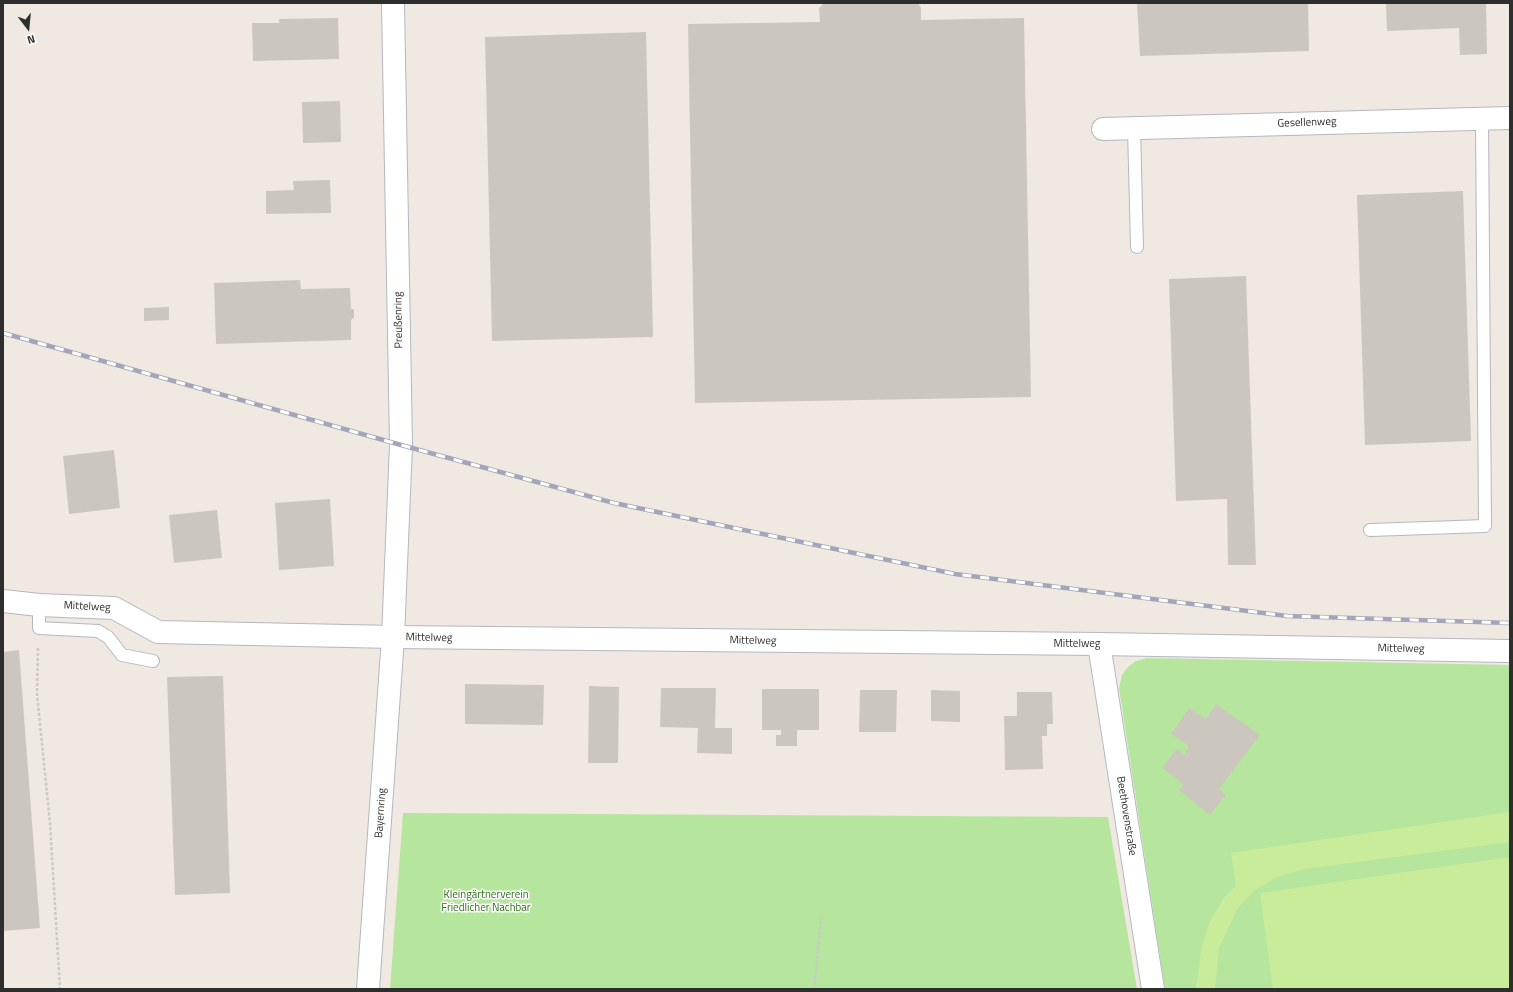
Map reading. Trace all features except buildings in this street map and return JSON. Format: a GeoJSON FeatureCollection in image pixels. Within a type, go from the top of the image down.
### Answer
{"type":"FeatureCollection","features":[{"type":"Feature","properties":{"kind":"street","name":"Preußenring"},"geometry":{"type":"LineString","coordinates":[[393,3],[401,445],[393,638]]}},
{"type":"Feature","properties":{"kind":"street","name":"Gesellenweg"},"geometry":{"type":"LineString","coordinates":[[1103,129],[1510,118]]}},
{"type":"Feature","properties":{"kind":"street","name":"Mittelweg"},"geometry":{"type":"LineString","coordinates":[[3,601],[39,605],[114,608],[158,632],[393,638],[1099,644],[1510,651]]}},
{"type":"Feature","properties":{"kind":"street","name":"Bayernring"},"geometry":{"type":"LineString","coordinates":[[368,989],[393,638]]}},
{"type":"Feature","properties":{"kind":"street","name":"Beethovenstraße"},"geometry":{"type":"LineString","coordinates":[[1099,644],[1153,989]]}},
{"type":"Feature","properties":{"kind":"lane"},"geometry":{"type":"LineString","coordinates":[[1370,530],[1485,526],[1482,119]]}},
{"type":"Feature","properties":{"kind":"lane"},"geometry":{"type":"LineString","coordinates":[[1134,128],[1137,247]]}},
{"type":"Feature","properties":{"kind":"lane"},"geometry":{"type":"LineString","coordinates":[[39,605],[39,628],[98,631],[108,637],[122,655],[153,661]]}},
{"type":"Feature","properties":{"kind":"path"},"geometry":{"type":"LineString","coordinates":[[39,628],[37,694],[50,815],[60,989]]}},
{"type":"Feature","properties":{"kind":"path"},"geometry":{"type":"LineString","coordinates":[[814,989],[821,918]]}},
{"type":"Feature","properties":{"kind":"green space"},"geometry":{"type":"Polygon","coordinates":[[[1147,658],[1510,665],[1510,989],[1165,989],[1119,688],[1122,675],[1128,667],[1136,661],[1147,658]]]}},
{"type":"Feature","properties":{"kind":"green space"},"geometry":{"type":"Polygon","coordinates":[[[1510,812],[1510,842],[1304,869],[1277,877],[1255,890],[1237,909],[1219,948],[1215,989],[1196,989],[1202,945],[1211,919],[1224,898],[1236,886],[1231,853],[1510,812]]]}},
{"type":"Feature","properties":{"kind":"green space","name":"Kleingärtnerverein Friedlicher Nachbar"},"geometry":{"type":"Polygon","coordinates":[[[403,813],[1108,817],[1137,989],[390,989],[403,813]]]}},
{"type":"Feature","properties":{"kind":"green space"},"geometry":{"type":"Polygon","coordinates":[[[1510,857],[1510,989],[1273,989],[1260,893],[1510,857]]]}},
{"type":"Feature","properties":{"kind":"railway"},"geometry":{"type":"LineString","coordinates":[[3,333],[401,445],[614,503],[955,574],[1287,616],[1510,623]]}}]}
